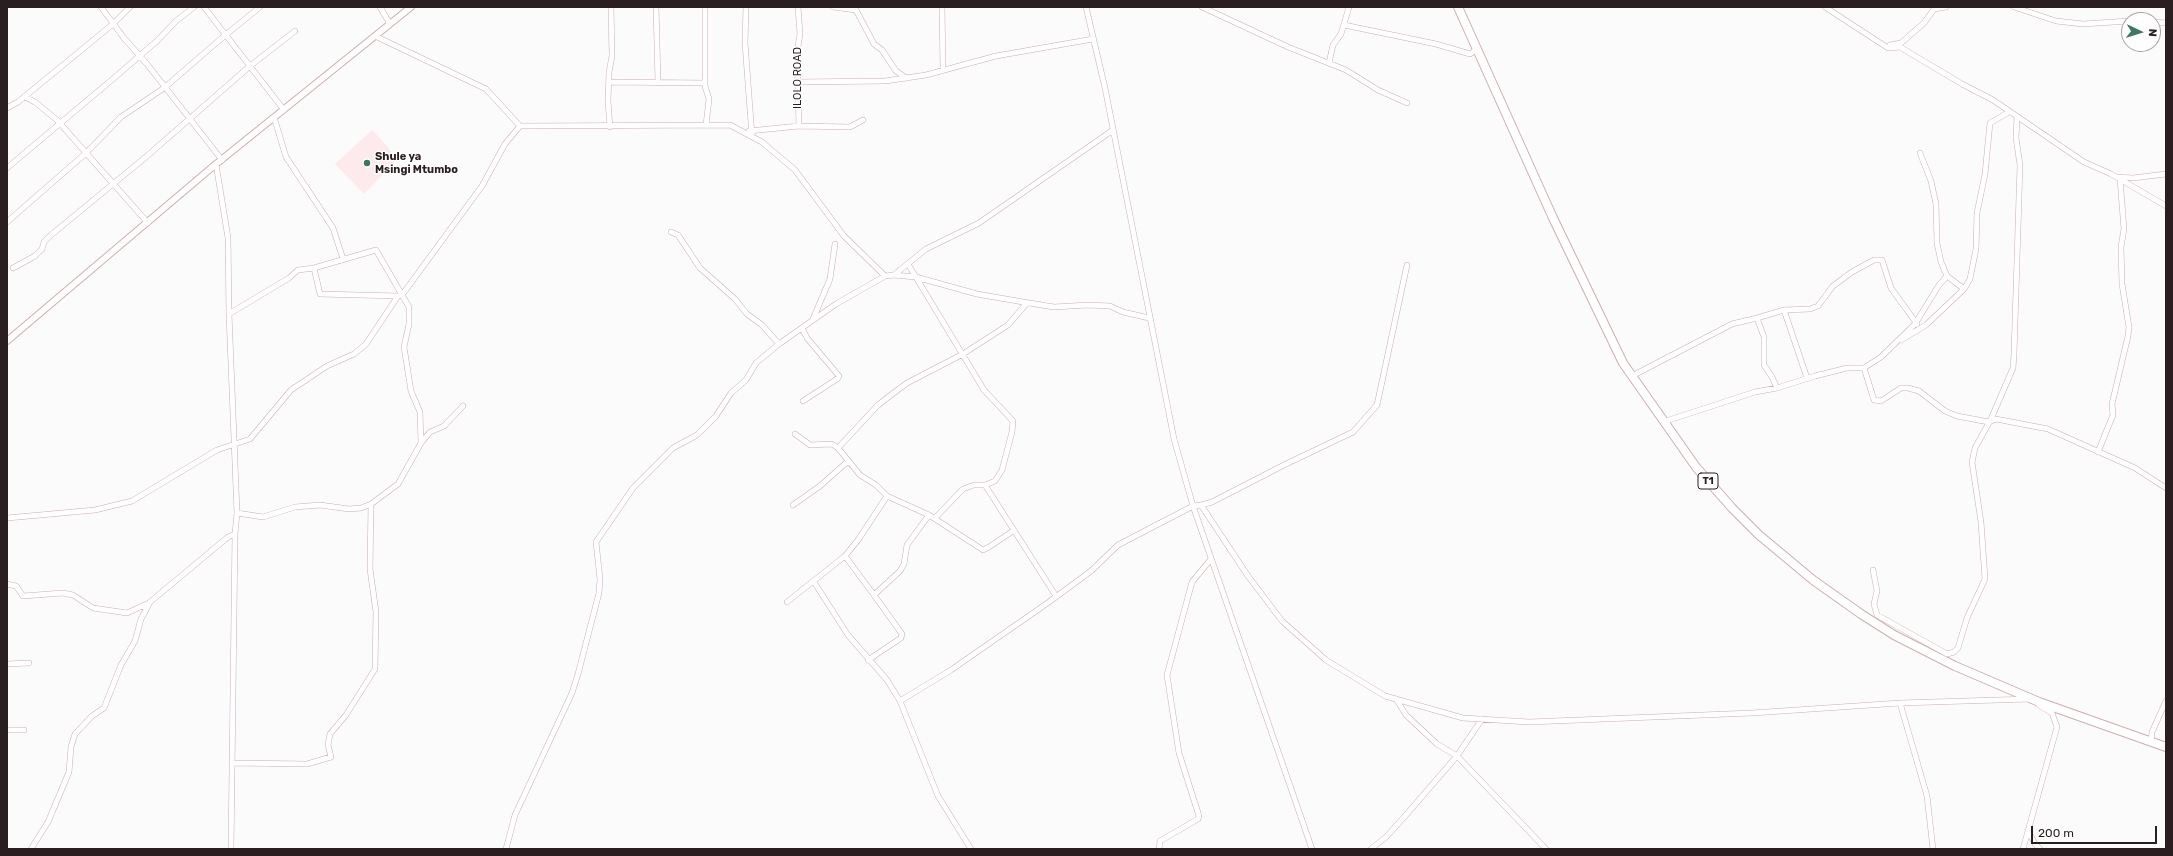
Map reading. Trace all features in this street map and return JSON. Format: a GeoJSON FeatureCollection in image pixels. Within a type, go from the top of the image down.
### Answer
{"type":"FeatureCollection","features":[{"type":"Feature","properties":{"kind":"highway","name":"T1"},"geometry":{"type":"LineString","coordinates":[[1458,7],[1553,218],[1624,363],[1663,422],[1696,467],[1732,508],[1759,535],[1814,580],[1861,614],[1894,635],[1955,666],[2033,699],[2166,747]]}},
{"type":"Feature","properties":{"kind":"street"},"geometry":{"type":"LineString","coordinates":[[101,7],[222,160]]}},
{"type":"Feature","properties":{"kind":"street"},"geometry":{"type":"LineString","coordinates":[[7,108],[25,97],[113,24],[130,7]]}},
{"type":"Feature","properties":{"kind":"street"},"geometry":{"type":"LineString","coordinates":[[7,168],[59,122],[158,40],[176,21],[194,7]]}},
{"type":"Feature","properties":{"kind":"street"},"geometry":{"type":"LineString","coordinates":[[204,7],[284,110]]}},
{"type":"Feature","properties":{"kind":"street"},"geometry":{"type":"LineString","coordinates":[[7,222],[86,153],[121,117],[164,88],[226,34],[260,7]]}},
{"type":"Feature","properties":{"kind":"street"},"geometry":{"type":"LineString","coordinates":[[380,7],[390,24]]}},
{"type":"Feature","properties":{"kind":"street"},"geometry":{"type":"LineString","coordinates":[[7,341],[216,164],[411,7]]}},
{"type":"Feature","properties":{"kind":"street"},"geometry":{"type":"LineString","coordinates":[[610,127],[608,100],[610,82],[609,72],[612,56],[611,7]]}},
{"type":"Feature","properties":{"kind":"street"},"geometry":{"type":"LineString","coordinates":[[656,7],[658,82]]}},
{"type":"Feature","properties":{"kind":"street"},"geometry":{"type":"LineString","coordinates":[[705,7],[705,83],[708,99],[706,126]]}},
{"type":"Feature","properties":{"kind":"street"},"geometry":{"type":"LineString","coordinates":[[746,7],[745,43],[752,134],[795,170],[844,236],[885,276]]}},
{"type":"Feature","properties":{"kind":"street","name":"ILOLO ROAD"},"geometry":{"type":"LineString","coordinates":[[798,7],[800,34],[797,53],[800,126]]}},
{"type":"Feature","properties":{"kind":"street"},"geometry":{"type":"LineString","coordinates":[[833,7],[856,10],[874,44],[882,50],[896,71],[907,78]]}},
{"type":"Feature","properties":{"kind":"street"},"geometry":{"type":"LineString","coordinates":[[942,7],[943,70]]}},
{"type":"Feature","properties":{"kind":"street"},"geometry":{"type":"LineString","coordinates":[[1086,7],[1113,130],[1174,439],[1193,506],[1312,849]]}},
{"type":"Feature","properties":{"kind":"street"},"geometry":{"type":"LineString","coordinates":[[1202,7],[1288,47],[1329,63],[1361,78],[1378,90],[1407,103]]}},
{"type":"Feature","properties":{"kind":"street"},"geometry":{"type":"LineString","coordinates":[[1329,63],[1333,45],[1341,34],[1349,7]]}},
{"type":"Feature","properties":{"kind":"street"},"geometry":{"type":"LineString","coordinates":[[1825,7],[1886,46],[1900,47],[1993,100],[2084,162],[2118,178],[2166,206]]}},
{"type":"Feature","properties":{"kind":"street"},"geometry":{"type":"LineString","coordinates":[[1886,46],[1901,43],[1924,23],[1934,9],[1946,7]]}},
{"type":"Feature","properties":{"kind":"street"},"geometry":{"type":"LineString","coordinates":[[2014,7],[2056,21],[2083,24],[2121,22]]}},
{"type":"Feature","properties":{"kind":"street"},"geometry":{"type":"LineString","coordinates":[[1344,25],[1436,44],[1470,54],[1477,50]]}},
{"type":"Feature","properties":{"kind":"street"},"geometry":{"type":"LineString","coordinates":[[13,268],[35,256],[48,238],[250,66],[295,31]]}},
{"type":"Feature","properties":{"kind":"street"},"geometry":{"type":"LineString","coordinates":[[375,36],[486,89],[520,126],[610,127],[730,125],[752,134],[800,126],[850,127],[863,120]]}},
{"type":"Feature","properties":{"kind":"street"},"geometry":{"type":"LineString","coordinates":[[798,82],[871,82],[907,78],[996,56],[1058,47],[1094,39]]}},
{"type":"Feature","properties":{"kind":"street"},"geometry":{"type":"LineString","coordinates":[[610,82],[705,83]]}},
{"type":"Feature","properties":{"kind":"street"},"geometry":{"type":"LineString","coordinates":[[25,97],[35,102],[59,122],[148,223]]}},
{"type":"Feature","properties":{"kind":"street"},"geometry":{"type":"LineString","coordinates":[[1894,345],[1922,328],[1964,288],[1970,279],[1974,266],[1977,213],[1985,174],[1990,123],[2009,112]]}},
{"type":"Feature","properties":{"kind":"street"},"geometry":{"type":"LineString","coordinates":[[274,117],[286,157],[333,228],[343,259]]}},
{"type":"Feature","properties":{"kind":"street"},"geometry":{"type":"LineString","coordinates":[[1873,570],[1877,591],[1874,604],[1877,616],[1946,654],[1954,652],[1958,648],[1967,618],[1985,579],[1981,522],[1972,462],[1976,448],[2013,368],[2020,165],[2016,138],[2016,117]]}},
{"type":"Feature","properties":{"kind":"street"},"geometry":{"type":"LineString","coordinates":[[7,518],[94,510],[132,501],[217,450],[250,440],[291,390],[327,366],[354,354],[366,344],[482,186],[505,144],[520,126]]}},
{"type":"Feature","properties":{"kind":"street"},"geometry":{"type":"LineString","coordinates":[[894,275],[926,249],[978,223],[1113,130]]}},
{"type":"Feature","properties":{"kind":"street"},"geometry":{"type":"LineString","coordinates":[[1920,153],[1931,181],[1936,204],[1937,242],[1941,262],[1947,276],[1964,288]]}},
{"type":"Feature","properties":{"kind":"street"},"geometry":{"type":"LineString","coordinates":[[216,164],[228,238],[228,314],[237,513],[235,534],[231,849]]}},
{"type":"Feature","properties":{"kind":"street"},"geometry":{"type":"LineString","coordinates":[[2118,178],[2133,178],[2166,174]]}},
{"type":"Feature","properties":{"kind":"street"},"geometry":{"type":"LineString","coordinates":[[2098,452],[2113,415],[2112,404],[2129,327],[2122,284],[2121,247],[2124,229],[2118,178]]}},
{"type":"Feature","properties":{"kind":"street"},"geometry":{"type":"LineString","coordinates":[[671,232],[678,235],[700,268],[735,299],[747,314],[762,325],[779,344]]}},
{"type":"Feature","properties":{"kind":"street"},"geometry":{"type":"LineString","coordinates":[[811,321],[817,312],[830,279],[835,244]]}},
{"type":"Feature","properties":{"kind":"street"},"geometry":{"type":"LineString","coordinates":[[228,314],[289,278],[298,270],[314,268],[376,250],[400,296],[408,307],[409,324],[404,347],[411,391],[420,412],[421,443]]}},
{"type":"Feature","properties":{"kind":"street"},"geometry":{"type":"LineString","coordinates":[[1632,376],[1732,324],[1784,310],[1810,309],[1818,306],[1833,286],[1852,272],[1874,260],[1882,260],[1891,288],[1915,324],[1922,328]]}},
{"type":"Feature","properties":{"kind":"street"},"geometry":{"type":"LineString","coordinates":[[908,264],[984,390],[1013,422],[1012,432],[1002,470],[994,481],[985,485],[974,485],[963,489],[934,518]]}},
{"type":"Feature","properties":{"kind":"street"},"geometry":{"type":"LineString","coordinates":[[900,702],[951,670],[1091,572],[1123,542],[1193,506],[1212,502],[1353,432],[1377,405],[1407,265]]}},
{"type":"Feature","properties":{"kind":"street"},"geometry":{"type":"LineString","coordinates":[[314,268],[320,294],[400,296]]}},
{"type":"Feature","properties":{"kind":"street"},"geometry":{"type":"LineString","coordinates":[[506,849],[515,815],[572,693],[578,674],[599,593],[600,579],[596,542],[633,488],[673,448],[698,435],[716,416],[731,393],[746,380],[756,363],[779,344],[836,304],[885,276],[894,275],[916,277],[977,294],[1027,303],[1054,307],[1088,305],[1110,306],[1123,312],[1149,318]]}},
{"type":"Feature","properties":{"kind":"street"},"geometry":{"type":"LineString","coordinates":[[1663,422],[1755,392],[1777,388],[1807,378],[1847,368],[1864,368],[1894,345],[1915,324],[1939,285],[1947,276]]}},
{"type":"Feature","properties":{"kind":"street"},"geometry":{"type":"LineString","coordinates":[[838,448],[878,405],[891,395],[907,383],[928,374],[963,354],[1008,325],[1027,303]]}},
{"type":"Feature","properties":{"kind":"street"},"geometry":{"type":"LineString","coordinates":[[1784,310],[1807,378]]}},
{"type":"Feature","properties":{"kind":"street"},"geometry":{"type":"LineString","coordinates":[[1757,318],[1764,336],[1764,366],[1772,377],[1777,388]]}},
{"type":"Feature","properties":{"kind":"street"},"geometry":{"type":"LineString","coordinates":[[802,328],[807,338],[839,376],[837,379],[802,401]]}},
{"type":"Feature","properties":{"kind":"street"},"geometry":{"type":"LineString","coordinates":[[1864,368],[1874,400],[1881,400],[1901,388],[1908,388],[1919,391],[1945,411],[1957,416],[1989,422],[1996,419],[2048,429],[2134,468],[2166,488]]}},
{"type":"Feature","properties":{"kind":"street"},"geometry":{"type":"LineString","coordinates":[[237,513],[264,517],[294,507],[320,505],[349,509],[361,508],[371,504],[398,484],[421,443],[430,432],[444,426],[462,406]]}},
{"type":"Feature","properties":{"kind":"street"},"geometry":{"type":"LineString","coordinates":[[795,434],[810,445],[828,443],[838,448],[847,462],[860,476],[876,485],[887,496],[929,515],[983,550],[989,548],[1013,531]]}},
{"type":"Feature","properties":{"kind":"street"},"geometry":{"type":"LineString","coordinates":[[793,505],[820,486],[847,462]]}},
{"type":"Feature","properties":{"kind":"street"},"geometry":{"type":"LineString","coordinates":[[985,485],[1013,531],[1032,556],[1056,596]]}},
{"type":"Feature","properties":{"kind":"street"},"geometry":{"type":"LineString","coordinates":[[787,602],[845,556],[858,540],[887,496]]}},
{"type":"Feature","properties":{"kind":"street"},"geometry":{"type":"LineString","coordinates":[[232,763],[307,764],[331,757],[328,745],[330,734],[346,715],[375,669],[376,612],[370,569],[371,504]]}},
{"type":"Feature","properties":{"kind":"street"},"geometry":{"type":"LineString","coordinates":[[1201,505],[1248,576],[1282,621],[1326,660],[1385,696],[1463,718],[1537,722],[1752,712],[1900,703],[2033,699]]}},
{"type":"Feature","properties":{"kind":"street"},"geometry":{"type":"LineString","coordinates":[[874,595],[900,571],[904,564],[907,545],[929,515]]}},
{"type":"Feature","properties":{"kind":"street"},"geometry":{"type":"LineString","coordinates":[[7,584],[16,586],[23,596],[63,592],[73,595],[93,608],[126,613],[150,602],[228,537],[235,534]]}},
{"type":"Feature","properties":{"kind":"street"},"geometry":{"type":"LineString","coordinates":[[845,556],[902,636],[868,660]]}},
{"type":"Feature","properties":{"kind":"street"},"geometry":{"type":"LineString","coordinates":[[1159,849],[1160,841],[1198,819],[1199,816],[1179,753],[1167,675],[1192,582],[1211,559]]}},
{"type":"Feature","properties":{"kind":"street"},"geometry":{"type":"LineString","coordinates":[[814,582],[848,635],[868,660],[887,680],[900,702],[938,796],[971,849]]}},
{"type":"Feature","properties":{"kind":"street"},"geometry":{"type":"LineString","coordinates":[[31,849],[48,822],[69,772],[71,747],[76,734],[92,716],[104,708],[120,665],[135,641],[141,619],[150,602]]}},
{"type":"Feature","properties":{"kind":"street"},"geometry":{"type":"LineString","coordinates":[[7,664],[30,663]]}},
{"type":"Feature","properties":{"kind":"street"},"geometry":{"type":"LineString","coordinates":[[1396,699],[1406,715],[1437,744],[1457,756],[1546,849]]}},
{"type":"Feature","properties":{"kind":"street"},"geometry":{"type":"LineString","coordinates":[[2022,700],[2040,705],[2052,713],[2057,727],[2029,832],[2023,849]]}},
{"type":"Feature","properties":{"kind":"street"},"geometry":{"type":"LineString","coordinates":[[2151,742],[2152,732],[2166,701]]}},
{"type":"Feature","properties":{"kind":"street"},"geometry":{"type":"LineString","coordinates":[[1900,703],[1926,791],[1933,849]]}},
{"type":"Feature","properties":{"kind":"street"},"geometry":{"type":"LineString","coordinates":[[1371,849],[1386,837],[1457,756],[1482,719]]}},
{"type":"Feature","properties":{"kind":"street"},"geometry":{"type":"LineString","coordinates":[[7,730],[24,730]]}},
{"type":"Feature","properties":{"kind":"street"},"geometry":{"type":"LineString","coordinates":[[2029,832],[2035,844],[2040,849]]}},
{"type":"Feature","properties":{"kind":"shaded area"},"geometry":{"type":"Polygon","coordinates":[[[372,130],[387,146],[397,160],[364,194],[335,164],[372,130]]]}},
{"type":"Feature","properties":{"kind":"place","name":"Shule ya Msingi Mtumbo"},"geometry":{"type":"Point","coordinates":[367,163]}}]}
